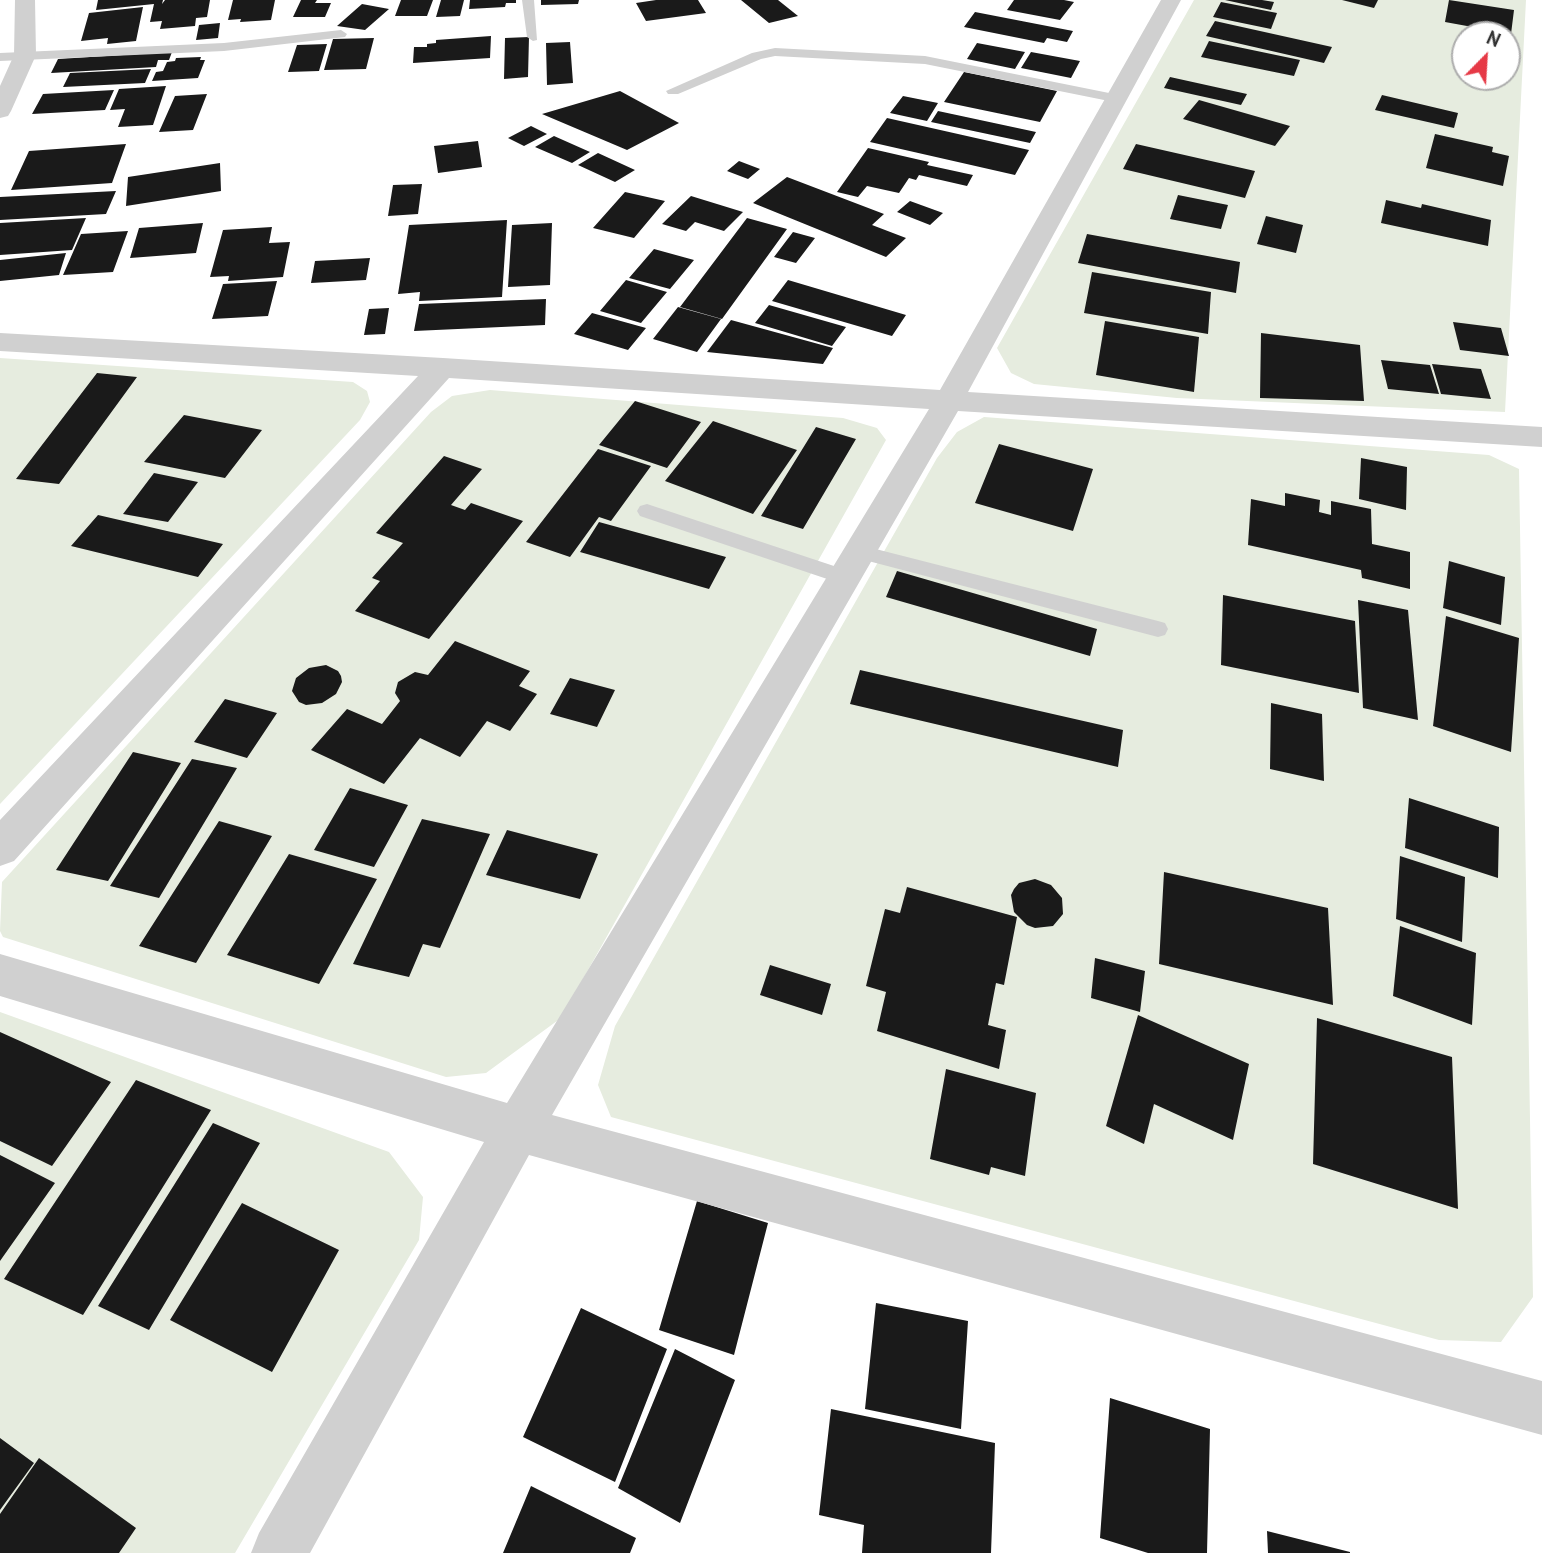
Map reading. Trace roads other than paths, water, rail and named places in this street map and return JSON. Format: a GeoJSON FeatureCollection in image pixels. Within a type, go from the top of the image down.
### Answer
{"type":"FeatureCollection","features":[{"type":"Feature","properties":{"kind":"street"},"geometry":{"type":"LineString","coordinates":[[0,111],[25,55],[25,0]]}},
{"type":"Feature","properties":{"kind":"street"},"geometry":{"type":"LineString","coordinates":[[279,1553],[518,1129],[948,402],[1114,98],[1171,0]]}},
{"type":"Feature","properties":{"kind":"street"},"geometry":{"type":"LineString","coordinates":[[0,342],[443,367],[948,402],[1542,437]]}},
{"type":"Feature","properties":{"kind":"street"},"geometry":{"type":"LineString","coordinates":[[0,848],[443,367]]}},
{"type":"Feature","properties":{"kind":"street"},"geometry":{"type":"LineString","coordinates":[[0,975],[518,1129],[1542,1408]]}},
{"type":"Feature","properties":{"kind":"lane"},"geometry":{"type":"LineString","coordinates":[[528,0],[533,37]]}},
{"type":"Feature","properties":{"kind":"lane"},"geometry":{"type":"LineString","coordinates":[[0,57],[224,47],[341,34]]}},
{"type":"Feature","properties":{"kind":"lane"},"geometry":{"type":"LineString","coordinates":[[673,91],[757,56],[775,52],[925,60],[1114,98]]}},
{"type":"Feature","properties":{"kind":"lane"},"geometry":{"type":"LineString","coordinates":[[647,512],[852,564],[1158,629]]}}]}
